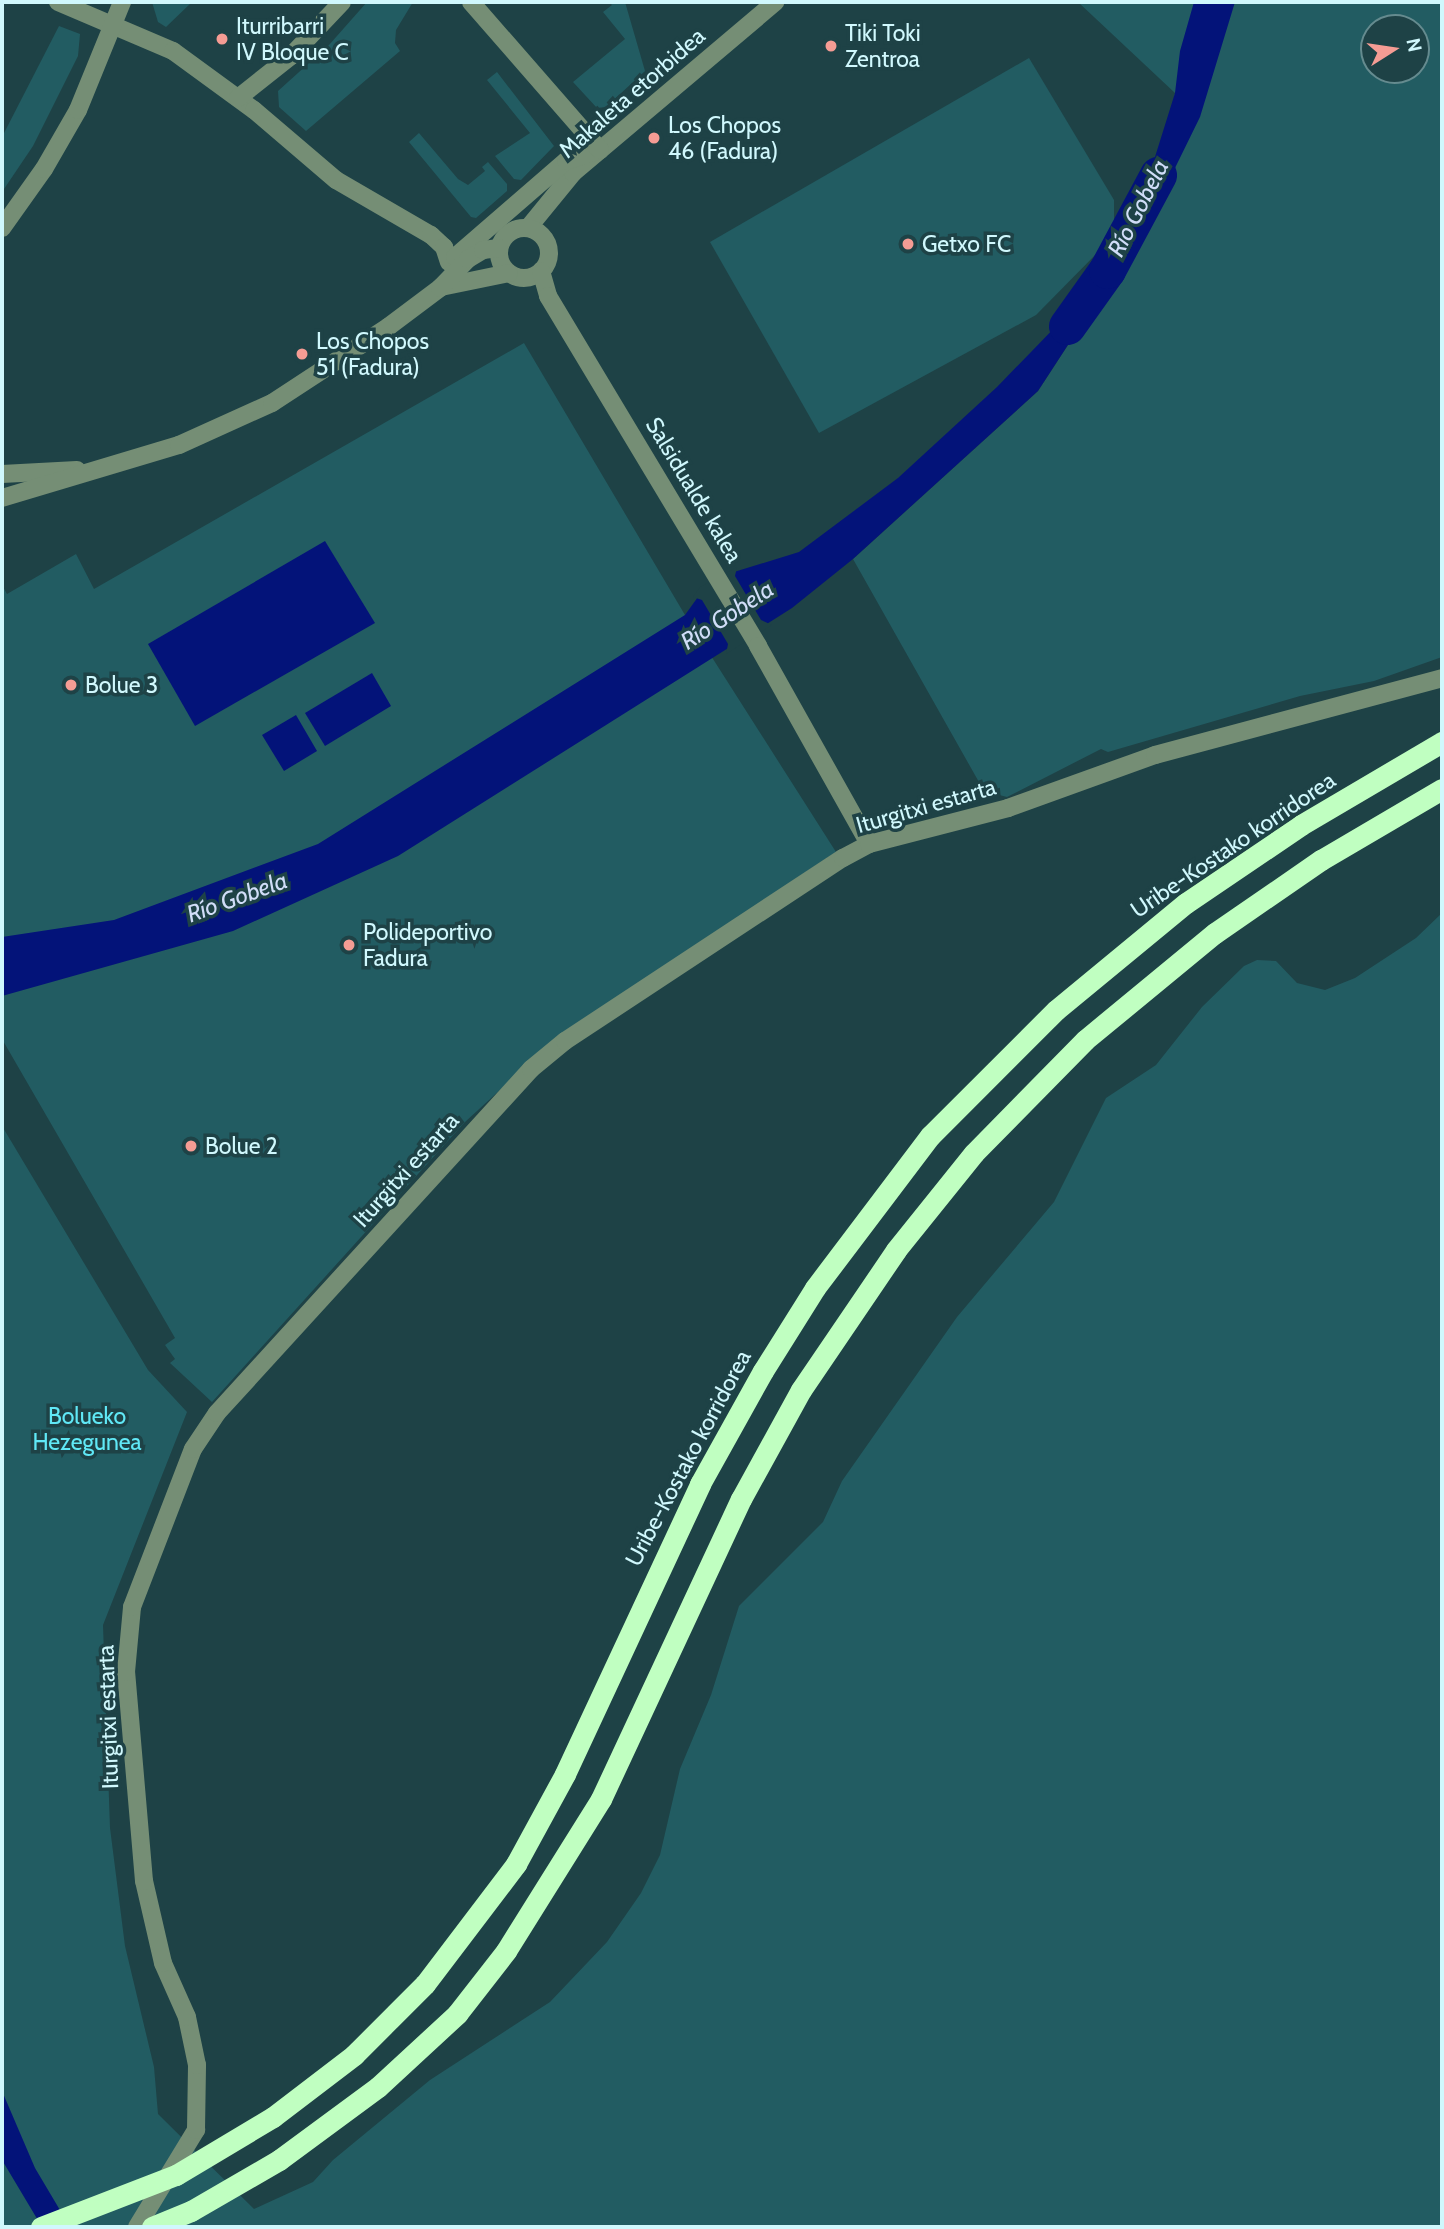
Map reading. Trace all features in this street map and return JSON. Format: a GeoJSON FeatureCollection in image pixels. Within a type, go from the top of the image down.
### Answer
{"type":"FeatureCollection","features":[{"type":"Feature","properties":{"kind":"highway","name":"Uribe-Kostako korridorea"},"geometry":{"type":"LineString","coordinates":[[41,2227],[134,2194],[188,2168],[273,2117],[354,2055],[425,1984],[516,1864],[565,1774],[700,1484],[763,1371],[815,1288],[930,1136],[1056,1010],[1186,903],[1301,825],[1442,742]]}},
{"type":"Feature","properties":{"kind":"highway"},"geometry":{"type":"LineString","coordinates":[[143,2226],[191,2211],[279,2160],[378,2087],[457,2014],[548,1890],[601,1800],[741,1499],[801,1390],[905,1239],[974,1153],[1028,1096],[1128,1004],[1226,926],[1321,860],[1442,789]]}},
{"type":"Feature","properties":{"kind":"street"},"geometry":{"type":"LineString","coordinates":[[58,2],[115,23],[173,51],[238,98],[336,180],[430,235],[444,247],[449,262]]}},
{"type":"Feature","properties":{"kind":"street"},"geometry":{"type":"LineString","coordinates":[[2,228],[44,169],[78,110],[122,2]]}},
{"type":"Feature","properties":{"kind":"street"},"geometry":{"type":"LineString","coordinates":[[238,98],[291,56],[342,2]]}},
{"type":"Feature","properties":{"kind":"street"},"geometry":{"type":"LineString","coordinates":[[433,292],[430,280],[566,161],[600,150],[471,2]]}},
{"type":"Feature","properties":{"kind":"street","name":"Makaleta etorbidea"},"geometry":{"type":"LineString","coordinates":[[527,228],[600,150],[775,2]]}},
{"type":"Feature","properties":{"kind":"street"},"geometry":{"type":"LineString","coordinates":[[433,292],[509,273],[529,277],[541,271],[549,257],[547,242],[551,202]]}},
{"type":"Feature","properties":{"kind":"street"},"geometry":{"type":"LineString","coordinates":[[2,498],[179,445],[272,403],[324,372],[433,292],[468,258],[482,250],[499,248],[512,231],[527,228],[547,242]]}},
{"type":"Feature","properties":{"kind":"street"},"geometry":{"type":"LineString","coordinates":[[499,248],[509,273]]}},
{"type":"Feature","properties":{"kind":"street","name":"Salsidualde kalea"},"geometry":{"type":"LineString","coordinates":[[541,271],[548,296],[758,646],[869,844]]}},
{"type":"Feature","properties":{"kind":"street"},"geometry":{"type":"LineString","coordinates":[[2,474],[105,468]]}},
{"type":"Feature","properties":{"kind":"street"},"geometry":{"type":"LineString","coordinates":[[2,509],[69,491],[105,468]]}},
{"type":"Feature","properties":{"kind":"street","name":"Iturgitxi estarta"},"geometry":{"type":"LineString","coordinates":[[143,2226],[196,2130],[197,2065],[187,2017],[163,1963],[144,1881],[126,1672],[132,1607],[157,1535],[193,1449],[217,1413],[531,1069],[674,967],[869,844],[1008,808],[1156,755],[1442,678]]}},
{"type":"Feature","properties":{"kind":"green space"},"geometry":{"type":"Polygon","coordinates":[[[152,2],[192,2],[166,27],[158,22],[152,2]]]}},
{"type":"Feature","properties":{"kind":"green space"},"geometry":{"type":"Polygon","coordinates":[[[367,2],[413,2],[396,30],[395,43],[400,51],[306,131],[279,107],[278,91],[329,45],[367,2]]]}},
{"type":"Feature","properties":{"kind":"green space"},"geometry":{"type":"Polygon","coordinates":[[[609,2],[625,2],[645,71],[606,107],[597,108],[573,82],[625,39],[603,12],[612,5],[609,2]]]}},
{"type":"Feature","properties":{"kind":"green space"},"geometry":{"type":"Polygon","coordinates":[[[1078,2],[1442,2],[1442,657],[1374,681],[1300,696],[1108,752],[1101,749],[1007,797],[984,791],[853,559],[1038,391],[1150,219],[1175,93],[1078,2]]]}},
{"type":"Feature","properties":{"kind":"green space"},"geometry":{"type":"Polygon","coordinates":[[[59,26],[80,34],[78,56],[33,146],[2,192],[2,137],[59,26]]]}},
{"type":"Feature","properties":{"kind":"green space","name":"Getxo FC"},"geometry":{"type":"Polygon","coordinates":[[[1029,58],[1114,200],[1114,221],[1105,245],[1036,315],[819,433],[710,242],[1029,58]]]}},
{"type":"Feature","properties":{"kind":"green space"},"geometry":{"type":"Polygon","coordinates":[[[497,72],[554,146],[521,180],[514,179],[495,156],[530,133],[487,80],[497,72]]]}},
{"type":"Feature","properties":{"kind":"green space"},"geometry":{"type":"Polygon","coordinates":[[[419,133],[458,179],[468,185],[485,171],[482,167],[488,162],[507,184],[507,191],[476,218],[471,217],[409,142],[419,133]]]}},
{"type":"Feature","properties":{"kind":"green space","name":"Polideportivo Fadura"},"geometry":{"type":"Polygon","coordinates":[[[524,343],[685,615],[836,852],[558,1037],[465,1122],[212,1402],[170,1363],[175,1359],[165,1345],[175,1338],[2,1039],[2,585],[7,594],[76,554],[94,589],[524,343]]]}},
{"type":"Feature","properties":{"kind":"green space","name":"Bolueko Hezegunea"},"geometry":{"type":"Polygon","coordinates":[[[1442,913],[1442,2227],[2,2227],[2,1126],[148,1370],[187,1412],[103,1625],[110,1828],[125,1946],[154,2067],[158,2114],[254,2209],[313,2182],[333,2160],[430,2080],[550,2002],[607,1942],[641,1893],[660,1855],[680,1769],[711,1695],[739,1606],[823,1522],[842,1481],[957,1317],[1054,1202],[1106,1098],[1156,1065],[1202,1007],[1244,966],[1257,960],[1276,961],[1297,983],[1325,990],[1355,978],[1416,938],[1442,913]]]}},
{"type":"Feature","properties":{"kind":"water"},"geometry":{"type":"Polygon","coordinates":[[[1194,2],[1235,2],[1200,117],[1150,219],[1038,391],[853,559],[792,608],[398,856],[233,931],[2,996],[2,937],[114,920],[318,844],[685,615],[703,590],[734,572],[799,552],[898,478],[997,387],[1124,256],[1175,93],[1180,51],[1194,2]]]}},
{"type":"Feature","properties":{"kind":"water"},"geometry":{"type":"Polygon","coordinates":[[[325,541],[375,623],[195,726],[148,644],[325,541]]]}},
{"type":"Feature","properties":{"kind":"water"},"geometry":{"type":"Polygon","coordinates":[[[372,673],[391,706],[325,746],[305,713],[372,673]]]}},
{"type":"Feature","properties":{"kind":"water"},"geometry":{"type":"Polygon","coordinates":[[[296,715],[317,751],[284,771],[262,735],[296,715]]]}},
{"type":"Feature","properties":{"kind":"water"},"geometry":{"type":"Polygon","coordinates":[[[2,2091],[35,2168],[70,2227],[42,2227],[2,2160],[2,2091]]]}},
{"type":"Feature","properties":{"kind":"pier"},"geometry":{"type":"Polygon","coordinates":[[[737,567],[735,576],[761,620],[772,625],[726,654],[728,644],[702,600],[693,597],[700,587],[737,567]]]}},
{"type":"Feature","properties":{"kind":"waterway","name":"Río Gobela"},"geometry":{"type":"LineString","coordinates":[[1067,326],[1107,270],[1158,175]]}},
{"type":"Feature","properties":{"kind":"place","name":"Iturribarri IV Bloque C"},"geometry":{"type":"Point","coordinates":[222,39]}},
{"type":"Feature","properties":{"kind":"place","name":"Tiki Toki Zentroa"},"geometry":{"type":"Point","coordinates":[831,46]}},
{"type":"Feature","properties":{"kind":"place","name":"Los Chopos 46 (Fadura)"},"geometry":{"type":"Point","coordinates":[654,138]}},
{"type":"Feature","properties":{"kind":"place","name":"Getxo FC"},"geometry":{"type":"Point","coordinates":[908,244]}},
{"type":"Feature","properties":{"kind":"place","name":"Los Chopos 51 (Fadura)"},"geometry":{"type":"Point","coordinates":[302,354]}},
{"type":"Feature","properties":{"kind":"place","name":"Bolue 3"},"geometry":{"type":"Point","coordinates":[71,685]}},
{"type":"Feature","properties":{"kind":"place","name":"Polideportivo Fadura"},"geometry":{"type":"Point","coordinates":[349,945]}},
{"type":"Feature","properties":{"kind":"place","name":"Bolue 2"},"geometry":{"type":"Point","coordinates":[191,1146]}}]}
